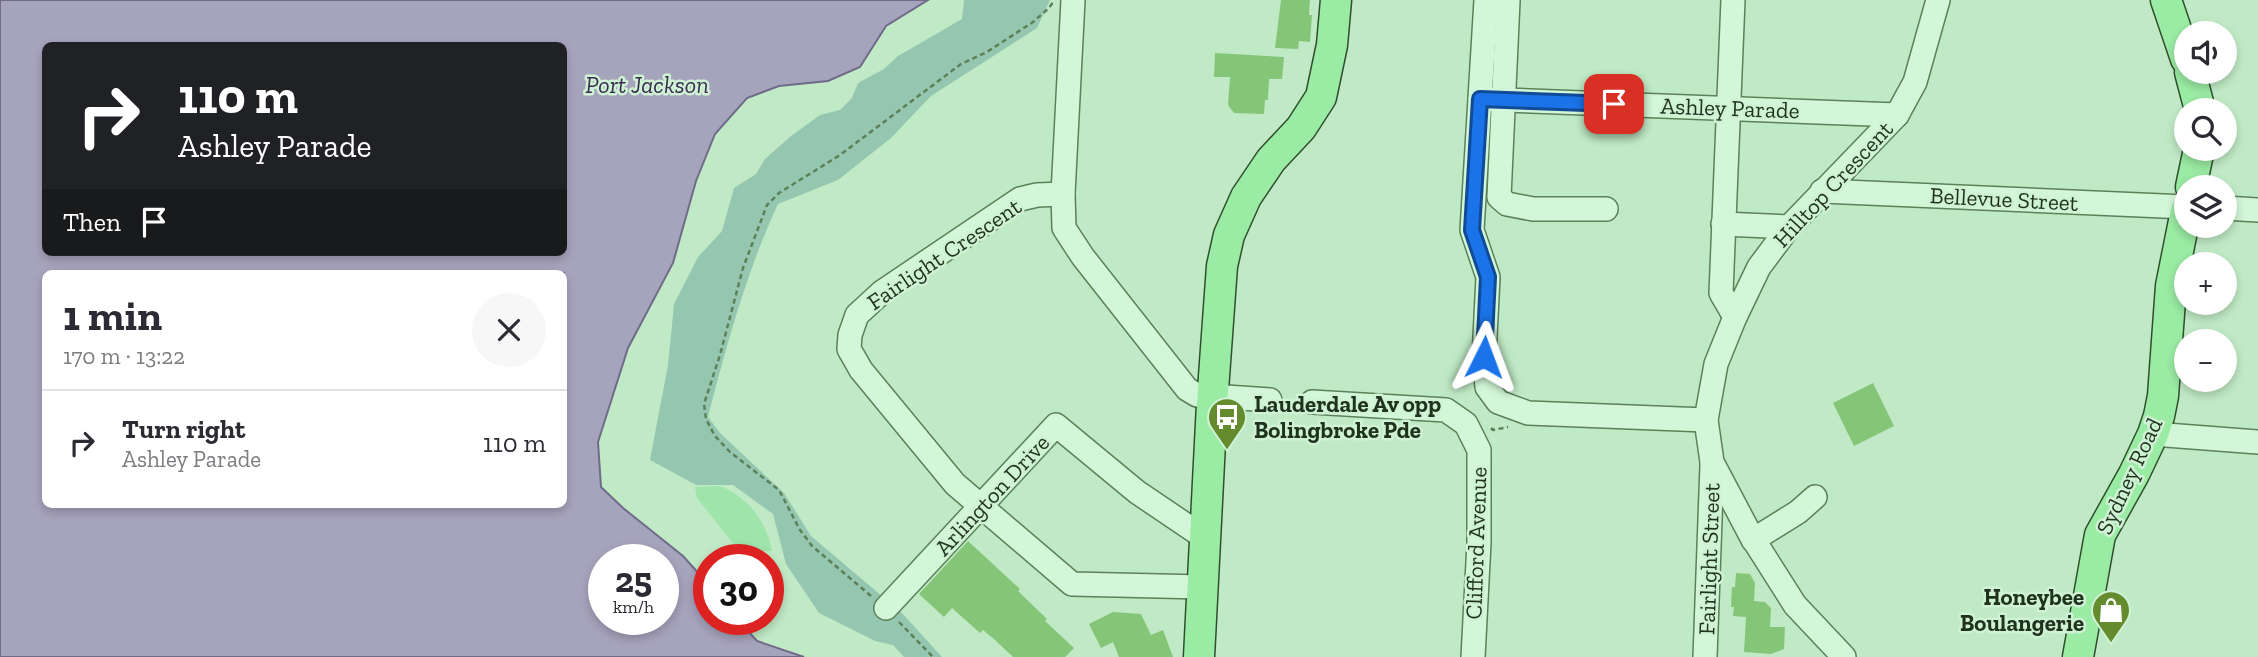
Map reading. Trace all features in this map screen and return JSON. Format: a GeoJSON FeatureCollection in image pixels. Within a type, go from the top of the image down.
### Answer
{"type":"FeatureCollection","features":[{"type":"Feature","properties":{"kind":"main road"},"geometry":{"type":"LineString","coordinates":[[1199,657],[1220,283],[1229,235],[1259,177],[1301,128],[1321,97],[1332,45],[1336,0]]}},
{"type":"Feature","properties":{"kind":"main road"},"geometry":{"type":"LineString","coordinates":[[2166,0],[2174,24]]}},
{"type":"Feature","properties":{"kind":"main road","name":"Sydney Road"},"geometry":{"type":"LineString","coordinates":[[2078,657],[2100,536],[2153,433],[2163,396],[2171,286],[2180,238]]}},
{"type":"Feature","properties":{"kind":"street"},"geometry":{"type":"LineString","coordinates":[[1073,0],[1063,194],[1064,228],[1083,257],[1186,389],[1197,395],[1212,397],[1270,400]]}},
{"type":"Feature","properties":{"kind":"street"},"geometry":{"type":"LineString","coordinates":[[1733,0],[1721,293],[1735,317]]}},
{"type":"Feature","properties":{"kind":"street","name":"Hilltop Crescent"},"geometry":{"type":"LineString","coordinates":[[1843,657],[1795,605],[1754,540],[1712,462],[1706,420],[1716,364],[1759,267],[1789,227],[1897,115],[1915,82],[1938,0]]}},
{"type":"Feature","properties":{"kind":"street"},"geometry":{"type":"LineString","coordinates":[[1497,1],[1480,99],[1472,230],[1488,277],[1484,357],[1487,387],[1498,402],[1528,413],[1706,420]]}},
{"type":"Feature","properties":{"kind":"street"},"geometry":{"type":"LineString","coordinates":[[1497,1],[1503,100],[1499,197],[1507,204],[1533,209],[1606,209]]}},
{"type":"Feature","properties":{"kind":"street","name":"Ashley Parade"},"geometry":{"type":"LineString","coordinates":[[1480,99],[1897,115]]}},
{"type":"Feature","properties":{"kind":"street","name":"Bellevue Street"},"geometry":{"type":"LineString","coordinates":[[1822,191],[2174,208]]}},
{"type":"Feature","properties":{"kind":"street","name":"Fairlight Crescent"},"geometry":{"type":"LineString","coordinates":[[1063,194],[1020,199],[881,292],[857,315],[850,335],[849,349],[861,370],[955,484],[1072,584],[1203,587]]}},
{"type":"Feature","properties":{"kind":"street"},"geometry":{"type":"LineString","coordinates":[[2237,209],[2258,210]]}},
{"type":"Feature","properties":{"kind":"street"},"geometry":{"type":"LineString","coordinates":[[1723,224],[1789,227]]}},
{"type":"Feature","properties":{"kind":"street","name":"Clifford Avenue"},"geometry":{"type":"LineString","coordinates":[[1312,402],[1446,410],[1466,424],[1479,450],[1479,543],[1473,657]]}},
{"type":"Feature","properties":{"kind":"street","name":"Arlington Drive"},"geometry":{"type":"LineString","coordinates":[[886,608],[1056,425],[1137,492],[1205,538]]}},
{"type":"Feature","properties":{"kind":"street"},"geometry":{"type":"LineString","coordinates":[[2153,433],[2258,442]]}},
{"type":"Feature","properties":{"kind":"street","name":"Fairlight Street"},"geometry":{"type":"LineString","coordinates":[[1705,657],[1712,462]]}},
{"type":"Feature","properties":{"kind":"street"},"geometry":{"type":"LineString","coordinates":[[1754,540],[1798,512],[1815,497]]}},
{"type":"Feature","properties":{"kind":"path"},"geometry":{"type":"LineString","coordinates":[[933,657],[886,608],[812,546],[800,530],[779,490],[743,463],[715,436],[706,419],[704,404],[743,268],[772,198],[849,149],[961,64],[987,52],[1033,22],[1054,0]]}},
{"type":"Feature","properties":{"kind":"shaded area"},"geometry":{"type":"Polygon","coordinates":[[[964,0],[1050,0],[1037,28],[931,96],[891,138],[838,180],[778,204],[747,282],[708,417],[720,433],[784,493],[811,536],[902,613],[942,657],[904,657],[893,645],[875,641],[819,613],[786,564],[784,544],[781,544],[773,514],[733,485],[696,485],[650,460],[668,365],[674,304],[698,257],[722,231],[734,188],[756,174],[765,159],[791,136],[820,115],[840,110],[852,98],[858,83],[962,19],[964,0]]]}},
{"type":"Feature","properties":{"kind":"sand"},"geometry":{"type":"Polygon","coordinates":[[[720,486],[739,496],[760,520],[770,544],[732,542],[697,498],[695,487],[720,486]]]}},
{"type":"Feature","properties":{"kind":"water","name":"Port Jackson"},"geometry":{"type":"Polygon","coordinates":[[[0,0],[928,0],[886,26],[860,67],[828,81],[779,86],[747,98],[715,134],[696,181],[673,263],[628,348],[598,442],[601,487],[668,544],[588,544],[588,635],[679,635],[679,553],[693,567],[693,635],[752,635],[757,641],[804,657],[0,657],[0,0]]]}},
{"type":"Feature","properties":{"kind":"building"},"geometry":{"type":"Polygon","coordinates":[[[1281,0],[1310,0],[1310,42],[1299,41],[1298,49],[1275,48],[1281,0]]]}},
{"type":"Feature","properties":{"kind":"building"},"geometry":{"type":"Polygon","coordinates":[[[1215,53],[1284,57],[1282,79],[1269,79],[1264,114],[1234,113],[1228,105],[1230,77],[1214,77],[1215,53]]]}},
{"type":"Feature","properties":{"kind":"building"},"geometry":{"type":"Polygon","coordinates":[[[1873,383],[1894,426],[1854,446],[1833,403],[1873,383]]]}},
{"type":"Feature","properties":{"kind":"building"},"geometry":{"type":"Polygon","coordinates":[[[968,541],[1020,589],[1018,591],[1047,619],[1045,621],[1074,648],[1065,657],[1013,657],[983,630],[980,633],[952,608],[944,617],[919,594],[968,541]]]}},
{"type":"Feature","properties":{"kind":"building"},"geometry":{"type":"Polygon","coordinates":[[[1736,573],[1750,574],[1755,583],[1754,601],[1765,602],[1771,608],[1770,627],[1785,627],[1784,649],[1771,654],[1744,652],[1746,617],[1733,616],[1734,607],[1731,607],[1736,573]]]}},
{"type":"Feature","properties":{"kind":"building"},"geometry":{"type":"Polygon","coordinates":[[[1113,612],[1141,614],[1151,635],[1163,630],[1173,657],[1119,657],[1113,642],[1101,648],[1089,624],[1113,612]]]}},
{"type":"Feature","properties":{"kind":"place","name":"Lauderdale Av opp Bolingbroke Pde"},"geometry":{"type":"Point","coordinates":[1227,451]}},
{"type":"Feature","properties":{"kind":"place","name":"Honeybee Boulangerie"},"geometry":{"type":"Point","coordinates":[2111,644]}},
{"type":"Feature","properties":{"kind":"route"},"geometry":{"type":"LineString","coordinates":[[1484,357],[1488,277],[1472,230],[1480,99],[1614,104]]}}]}
